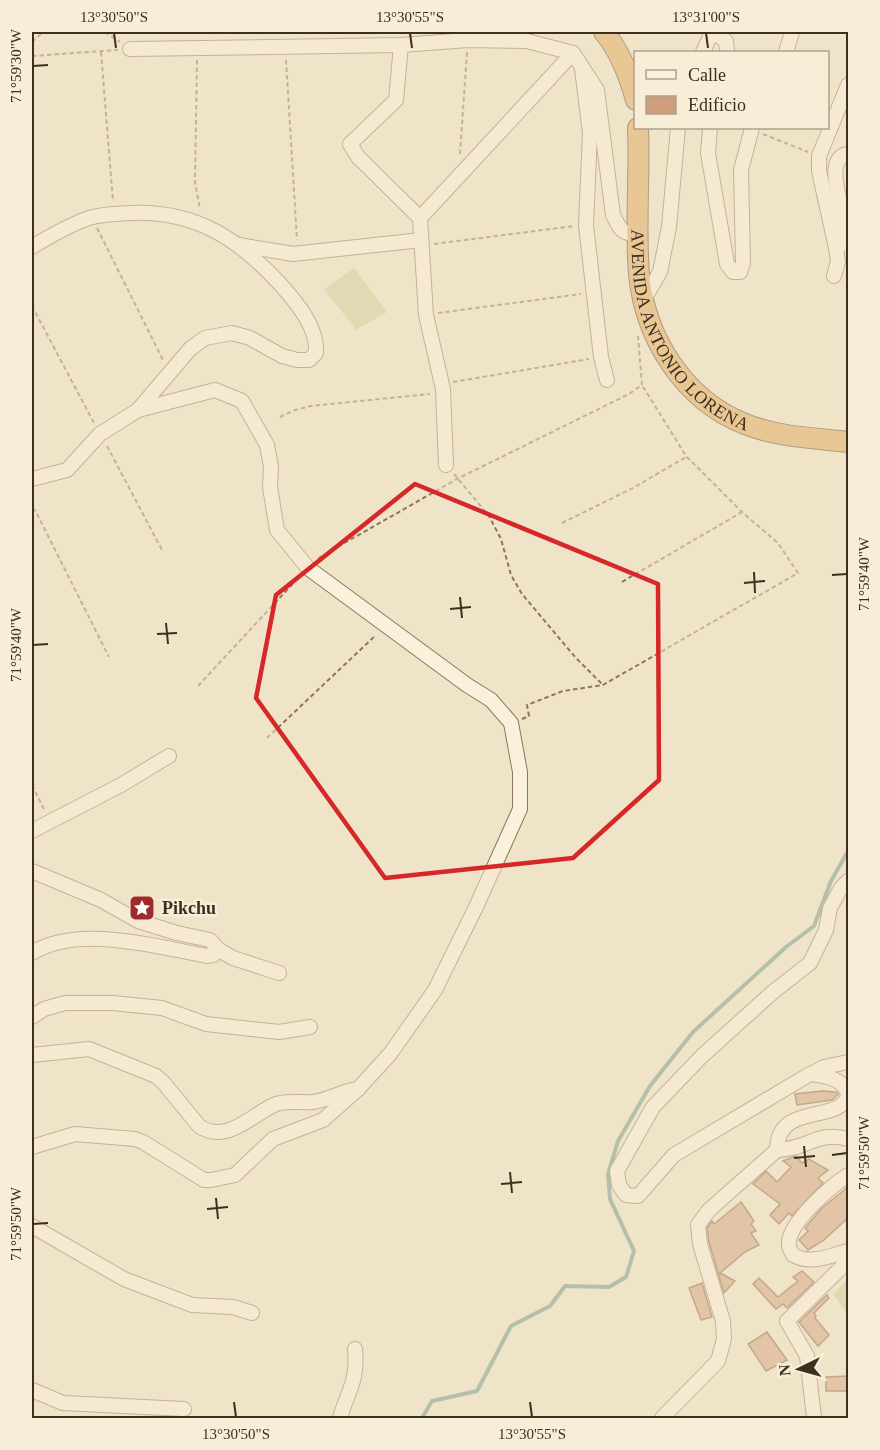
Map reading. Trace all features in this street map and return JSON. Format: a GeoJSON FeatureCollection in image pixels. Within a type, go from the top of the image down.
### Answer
{"type":"FeatureCollection","features":[{"type":"Feature","properties":{"kind":"highway"},"geometry":{"type":"LineString","coordinates":[[604,32],[623,62],[634,93]]}},
{"type":"Feature","properties":{"kind":"highway","name":"AVENIDA ANTONIO LORENA"},"geometry":{"type":"LineString","coordinates":[[638,129],[639,274],[643,301],[663,351],[675,369],[701,397],[721,412],[743,423],[765,430],[849,442]]}},
{"type":"Feature","properties":{"kind":"street"},"geometry":{"type":"LineString","coordinates":[[703,51],[712,32],[726,41],[727,51]]}},
{"type":"Feature","properties":{"kind":"street"},"geometry":{"type":"LineString","coordinates":[[786,51],[792,32]]}},
{"type":"Feature","properties":{"kind":"street"},"geometry":{"type":"LineString","coordinates":[[130,49],[401,45],[468,40],[527,41],[573,53],[597,90],[613,215],[620,229],[627,234],[638,234]]}},
{"type":"Feature","properties":{"kind":"street"},"geometry":{"type":"LineString","coordinates":[[401,45],[396,100],[350,144],[358,157],[420,218],[426,315],[443,389],[446,465]]}},
{"type":"Feature","properties":{"kind":"street"},"geometry":{"type":"LineString","coordinates":[[420,218],[573,53]]}},
{"type":"Feature","properties":{"kind":"street"},"geometry":{"type":"LineString","coordinates":[[581,67],[590,133],[586,225],[601,357],[607,380]]}},
{"type":"Feature","properties":{"kind":"street"},"geometry":{"type":"LineString","coordinates":[[834,276],[838,262],[819,171],[819,156],[849,85]]}},
{"type":"Feature","properties":{"kind":"street"},"geometry":{"type":"LineString","coordinates":[[643,301],[660,272],[669,227],[678,129]]}},
{"type":"Feature","properties":{"kind":"street"},"geometry":{"type":"LineString","coordinates":[[710,129],[708,153],[727,264],[733,272],[740,272],[743,263],[741,170],[751,129]]}},
{"type":"Feature","properties":{"kind":"street"},"geometry":{"type":"LineString","coordinates":[[836,248],[841,245],[842,214],[836,162],[841,156],[849,154]]}},
{"type":"Feature","properties":{"kind":"street"},"geometry":{"type":"LineString","coordinates":[[32,247],[63,229],[92,218],[151,212],[178,216],[213,229],[261,263],[291,296],[317,343],[316,353],[309,360],[297,360],[282,356],[250,338],[232,333],[205,339],[190,349],[138,410]]}},
{"type":"Feature","properties":{"kind":"street"},"geometry":{"type":"LineString","coordinates":[[234,244],[298,254],[421,243]]}},
{"type":"Feature","properties":{"kind":"street"},"geometry":{"type":"LineString","coordinates":[[32,479],[67,470],[100,434],[138,410],[215,390],[242,401],[267,445],[271,467],[270,487],[277,530],[308,568],[385,626],[491,700],[511,723],[520,772],[520,809],[476,907],[435,990],[390,1054],[358,1089],[323,1120],[273,1139],[235,1175],[228,1178],[204,1180],[135,1139],[75,1134],[32,1147]]}},
{"type":"Feature","properties":{"kind":"street"},"geometry":{"type":"LineString","coordinates":[[32,831],[121,785],[169,756]]}},
{"type":"Feature","properties":{"kind":"street"},"geometry":{"type":"LineString","coordinates":[[32,870],[101,900],[138,921],[210,940],[219,950],[233,958],[279,973]]}},
{"type":"Feature","properties":{"kind":"street"},"geometry":{"type":"LineString","coordinates":[[849,881],[841,888],[830,908],[826,930],[810,963],[772,992],[659,1099],[617,1171],[619,1185],[626,1195],[638,1196],[674,1155],[810,1074],[825,1067],[849,1062]]}},
{"type":"Feature","properties":{"kind":"street"},"geometry":{"type":"LineString","coordinates":[[32,953],[48,944],[89,938],[208,956],[219,950]]}},
{"type":"Feature","properties":{"kind":"street"},"geometry":{"type":"LineString","coordinates":[[32,1017],[44,1009],[65,1003],[113,1004],[162,1008],[206,1024],[279,1032],[310,1027]]}},
{"type":"Feature","properties":{"kind":"street"},"geometry":{"type":"LineString","coordinates":[[32,1055],[83,1048],[99,1052],[156,1076],[200,1126],[205,1130],[216,1132],[239,1126],[276,1104],[315,1102],[343,1091],[358,1089]]}},
{"type":"Feature","properties":{"kind":"street"},"geometry":{"type":"LineString","coordinates":[[777,1150],[778,1135],[790,1124],[801,1116],[832,1109],[845,1102],[849,1095],[845,1087],[833,1078],[810,1074]]}},
{"type":"Feature","properties":{"kind":"street"},"geometry":{"type":"LineString","coordinates":[[662,1419],[718,1361],[724,1339],[723,1321],[700,1244],[698,1226],[709,1210],[777,1150],[794,1149],[828,1136],[836,1135],[849,1139]]}},
{"type":"Feature","properties":{"kind":"street"},"geometry":{"type":"LineString","coordinates":[[849,1175],[801,1218],[790,1235],[788,1243],[793,1255],[801,1260],[811,1261],[849,1251]]}},
{"type":"Feature","properties":{"kind":"street"},"geometry":{"type":"LineString","coordinates":[[32,1226],[124,1279],[192,1305],[232,1307],[252,1313]]}},
{"type":"Feature","properties":{"kind":"street"},"geometry":{"type":"LineString","coordinates":[[814,1419],[807,1356],[787,1322],[849,1261]]}},
{"type":"Feature","properties":{"kind":"street"},"geometry":{"type":"LineString","coordinates":[[340,1419],[357,1367],[355,1349]]}},
{"type":"Feature","properties":{"kind":"street"},"geometry":{"type":"LineString","coordinates":[[32,1390],[63,1403],[184,1409]]}},
{"type":"Feature","properties":{"kind":"path"},"geometry":{"type":"LineString","coordinates":[[32,42],[43,32]]}},
{"type":"Feature","properties":{"kind":"path"},"geometry":{"type":"LineString","coordinates":[[105,32],[130,49]]}},
{"type":"Feature","properties":{"kind":"path"},"geometry":{"type":"LineString","coordinates":[[465,172],[460,155],[468,40]]}},
{"type":"Feature","properties":{"kind":"path"},"geometry":{"type":"LineString","coordinates":[[285,45],[298,254]]}},
{"type":"Feature","properties":{"kind":"path"},"geometry":{"type":"LineString","coordinates":[[197,48],[195,183],[204,225]]}},
{"type":"Feature","properties":{"kind":"path"},"geometry":{"type":"LineString","coordinates":[[32,56],[130,49]]}},
{"type":"Feature","properties":{"kind":"path"},"geometry":{"type":"LineString","coordinates":[[101,51],[114,214]]}},
{"type":"Feature","properties":{"kind":"path"},"geometry":{"type":"LineString","coordinates":[[753,129],[819,156]]}},
{"type":"Feature","properties":{"kind":"path"},"geometry":{"type":"LineString","coordinates":[[92,218],[169,372]]}},
{"type":"Feature","properties":{"kind":"path"},"geometry":{"type":"LineString","coordinates":[[421,243],[586,225]]}},
{"type":"Feature","properties":{"kind":"path"},"geometry":{"type":"LineString","coordinates":[[426,315],[593,293]]}},
{"type":"Feature","properties":{"kind":"path"},"geometry":{"type":"LineString","coordinates":[[511,723],[530,716],[527,705],[563,691],[603,685],[798,573],[778,543],[742,512],[686,456],[642,385],[637,338],[651,324]]}},
{"type":"Feature","properties":{"kind":"path"},"geometry":{"type":"LineString","coordinates":[[198,686],[323,554],[458,479],[629,394],[642,385]]}},
{"type":"Feature","properties":{"kind":"path"},"geometry":{"type":"LineString","coordinates":[[562,523],[633,488],[686,456]]}},
{"type":"Feature","properties":{"kind":"path"},"geometry":{"type":"LineString","coordinates":[[446,465],[489,516],[501,539],[511,575],[522,594],[576,658],[603,685]]}},
{"type":"Feature","properties":{"kind":"path"},"geometry":{"type":"LineString","coordinates":[[32,511],[35,510],[109,657]]}},
{"type":"Feature","properties":{"kind":"path"},"geometry":{"type":"LineString","coordinates":[[622,582],[742,512]]}},
{"type":"Feature","properties":{"kind":"path"},"geometry":{"type":"LineString","coordinates":[[267,738],[385,626]]}},
{"type":"Feature","properties":{"kind":"path"},"geometry":{"type":"LineString","coordinates":[[32,785],[49,821]]}},
{"type":"Feature","properties":{"kind":"highlighted area"},"geometry":{"type":"Polygon","coordinates":[[[415,484],[658,584],[659,780],[573,858],[385,878],[256,698],[276,595],[415,484]]]}},
{"type":"Feature","properties":{"kind":"green space"},"geometry":{"type":"Polygon","coordinates":[[[354,268],[387,312],[356,330],[324,289],[354,268]]]}},
{"type":"Feature","properties":{"kind":"green space"},"geometry":{"type":"Polygon","coordinates":[[[848,1279],[848,1315],[833,1294],[848,1279]]]}},
{"type":"Feature","properties":{"kind":"building"},"geometry":{"type":"Polygon","coordinates":[[[822,1091],[838,1094],[832,1100],[797,1105],[795,1094],[822,1091]]]}},
{"type":"Feature","properties":{"kind":"building"},"geometry":{"type":"Polygon","coordinates":[[[796,1156],[802,1163],[809,1159],[828,1170],[818,1178],[823,1183],[792,1216],[789,1213],[779,1224],[770,1215],[780,1204],[753,1184],[766,1171],[777,1182],[791,1167],[783,1161],[796,1156]]]}},
{"type":"Feature","properties":{"kind":"building"},"geometry":{"type":"Polygon","coordinates":[[[849,1186],[849,1217],[824,1240],[808,1250],[799,1240],[808,1231],[805,1228],[821,1209],[849,1186]]]}},
{"type":"Feature","properties":{"kind":"building"},"geometry":{"type":"Polygon","coordinates":[[[741,1202],[754,1221],[751,1224],[756,1231],[751,1233],[759,1245],[745,1252],[720,1273],[735,1281],[724,1293],[707,1228],[712,1221],[714,1224],[741,1202]]]}},
{"type":"Feature","properties":{"kind":"building"},"geometry":{"type":"Polygon","coordinates":[[[802,1271],[814,1282],[787,1308],[783,1304],[776,1309],[753,1284],[759,1278],[778,1297],[798,1281],[793,1277],[802,1271]]]}},
{"type":"Feature","properties":{"kind":"building"},"geometry":{"type":"Polygon","coordinates":[[[702,1283],[712,1317],[701,1320],[689,1288],[702,1283]]]}},
{"type":"Feature","properties":{"kind":"building"},"geometry":{"type":"Polygon","coordinates":[[[827,1295],[829,1298],[814,1313],[815,1318],[829,1335],[818,1346],[799,1322],[827,1295]]]}},
{"type":"Feature","properties":{"kind":"building"},"geometry":{"type":"Polygon","coordinates":[[[767,1332],[787,1360],[766,1371],[748,1344],[767,1332]]]}},
{"type":"Feature","properties":{"kind":"building"},"geometry":{"type":"Polygon","coordinates":[[[849,1376],[849,1391],[826,1391],[826,1377],[849,1376]]]}},
{"type":"Feature","properties":{"kind":"waterway"},"geometry":{"type":"LineString","coordinates":[[422,1418],[432,1401],[477,1391],[511,1326],[550,1306],[565,1286],[609,1287],[626,1277],[634,1251],[610,1199],[608,1174],[618,1141],[650,1086],[693,1032],[786,947],[814,926],[831,881],[848,851]]}},
{"type":"Feature","properties":{"kind":"place","name":"Pikchu"},"geometry":{"type":"Point","coordinates":[142,908]}}]}
